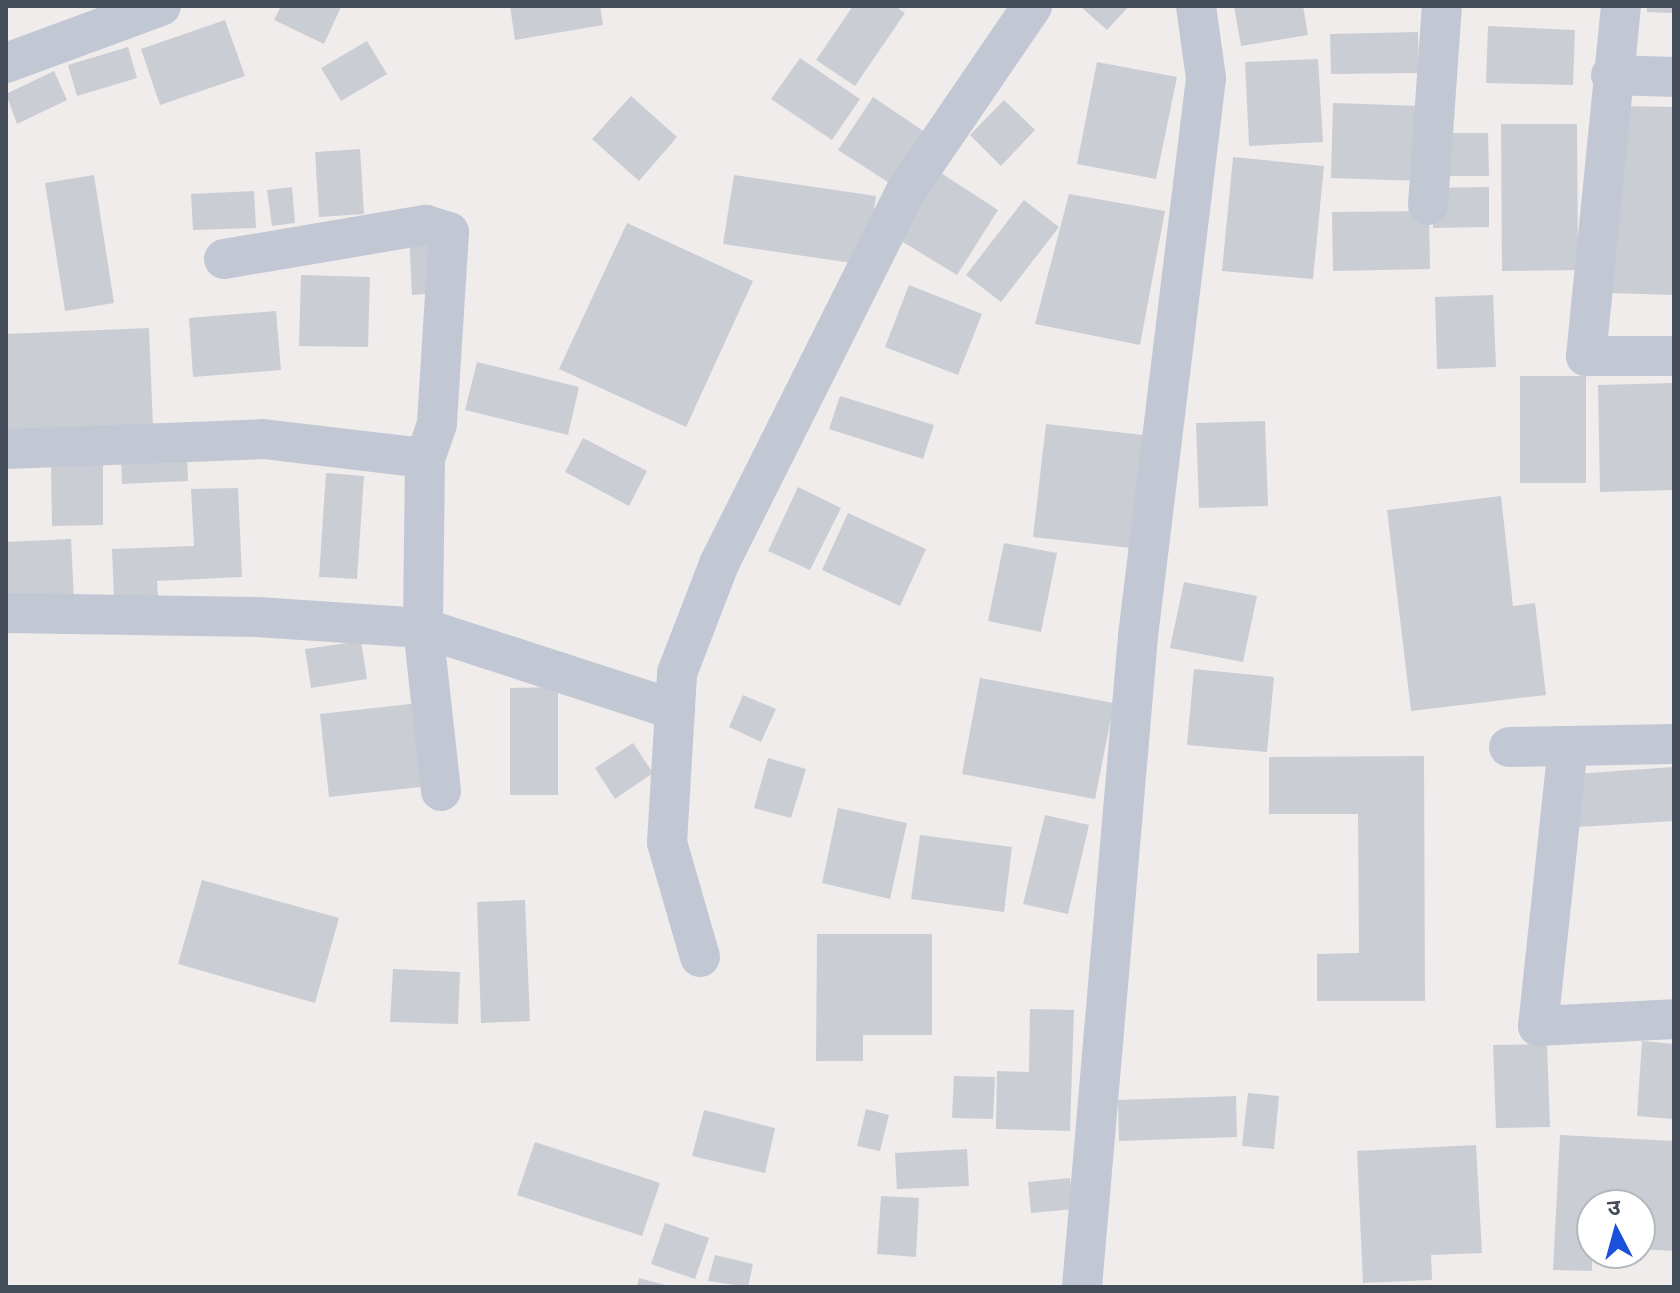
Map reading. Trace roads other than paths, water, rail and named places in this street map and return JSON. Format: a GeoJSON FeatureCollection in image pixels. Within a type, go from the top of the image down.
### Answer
{"type":"FeatureCollection","features":[{"type":"Feature","properties":{"kind":"street"},"geometry":{"type":"LineString","coordinates":[[6,63],[161,6]]}},
{"type":"Feature","properties":{"kind":"street"},"geometry":{"type":"LineString","coordinates":[[700,957],[667,843],[677,673],[719,564],[906,191],[1032,6]]}},
{"type":"Feature","properties":{"kind":"street"},"geometry":{"type":"LineString","coordinates":[[1082,1287],[1138,636],[1206,78],[1196,6]]}},
{"type":"Feature","properties":{"kind":"street"},"geometry":{"type":"LineString","coordinates":[[1428,205],[1442,6]]}},
{"type":"Feature","properties":{"kind":"street"},"geometry":{"type":"LineString","coordinates":[[1621,6],[1611,75],[1586,356],[1674,356]]}},
{"type":"Feature","properties":{"kind":"street"},"geometry":{"type":"LineString","coordinates":[[1611,75],[1674,77]]}},
{"type":"Feature","properties":{"kind":"street"},"geometry":{"type":"LineString","coordinates":[[224,259],[426,225],[449,232],[437,424],[425,458],[423,628],[441,791]]}},
{"type":"Feature","properties":{"kind":"street"},"geometry":{"type":"LineString","coordinates":[[6,449],[263,439],[425,458]]}},
{"type":"Feature","properties":{"kind":"street"},"geometry":{"type":"LineString","coordinates":[[6,613],[257,617],[423,628],[675,710]]}},
{"type":"Feature","properties":{"kind":"street"},"geometry":{"type":"LineString","coordinates":[[1509,747],[1674,744]]}},
{"type":"Feature","properties":{"kind":"street"},"geometry":{"type":"LineString","coordinates":[[1568,746],[1538,1026],[1674,1019]]}}]}
